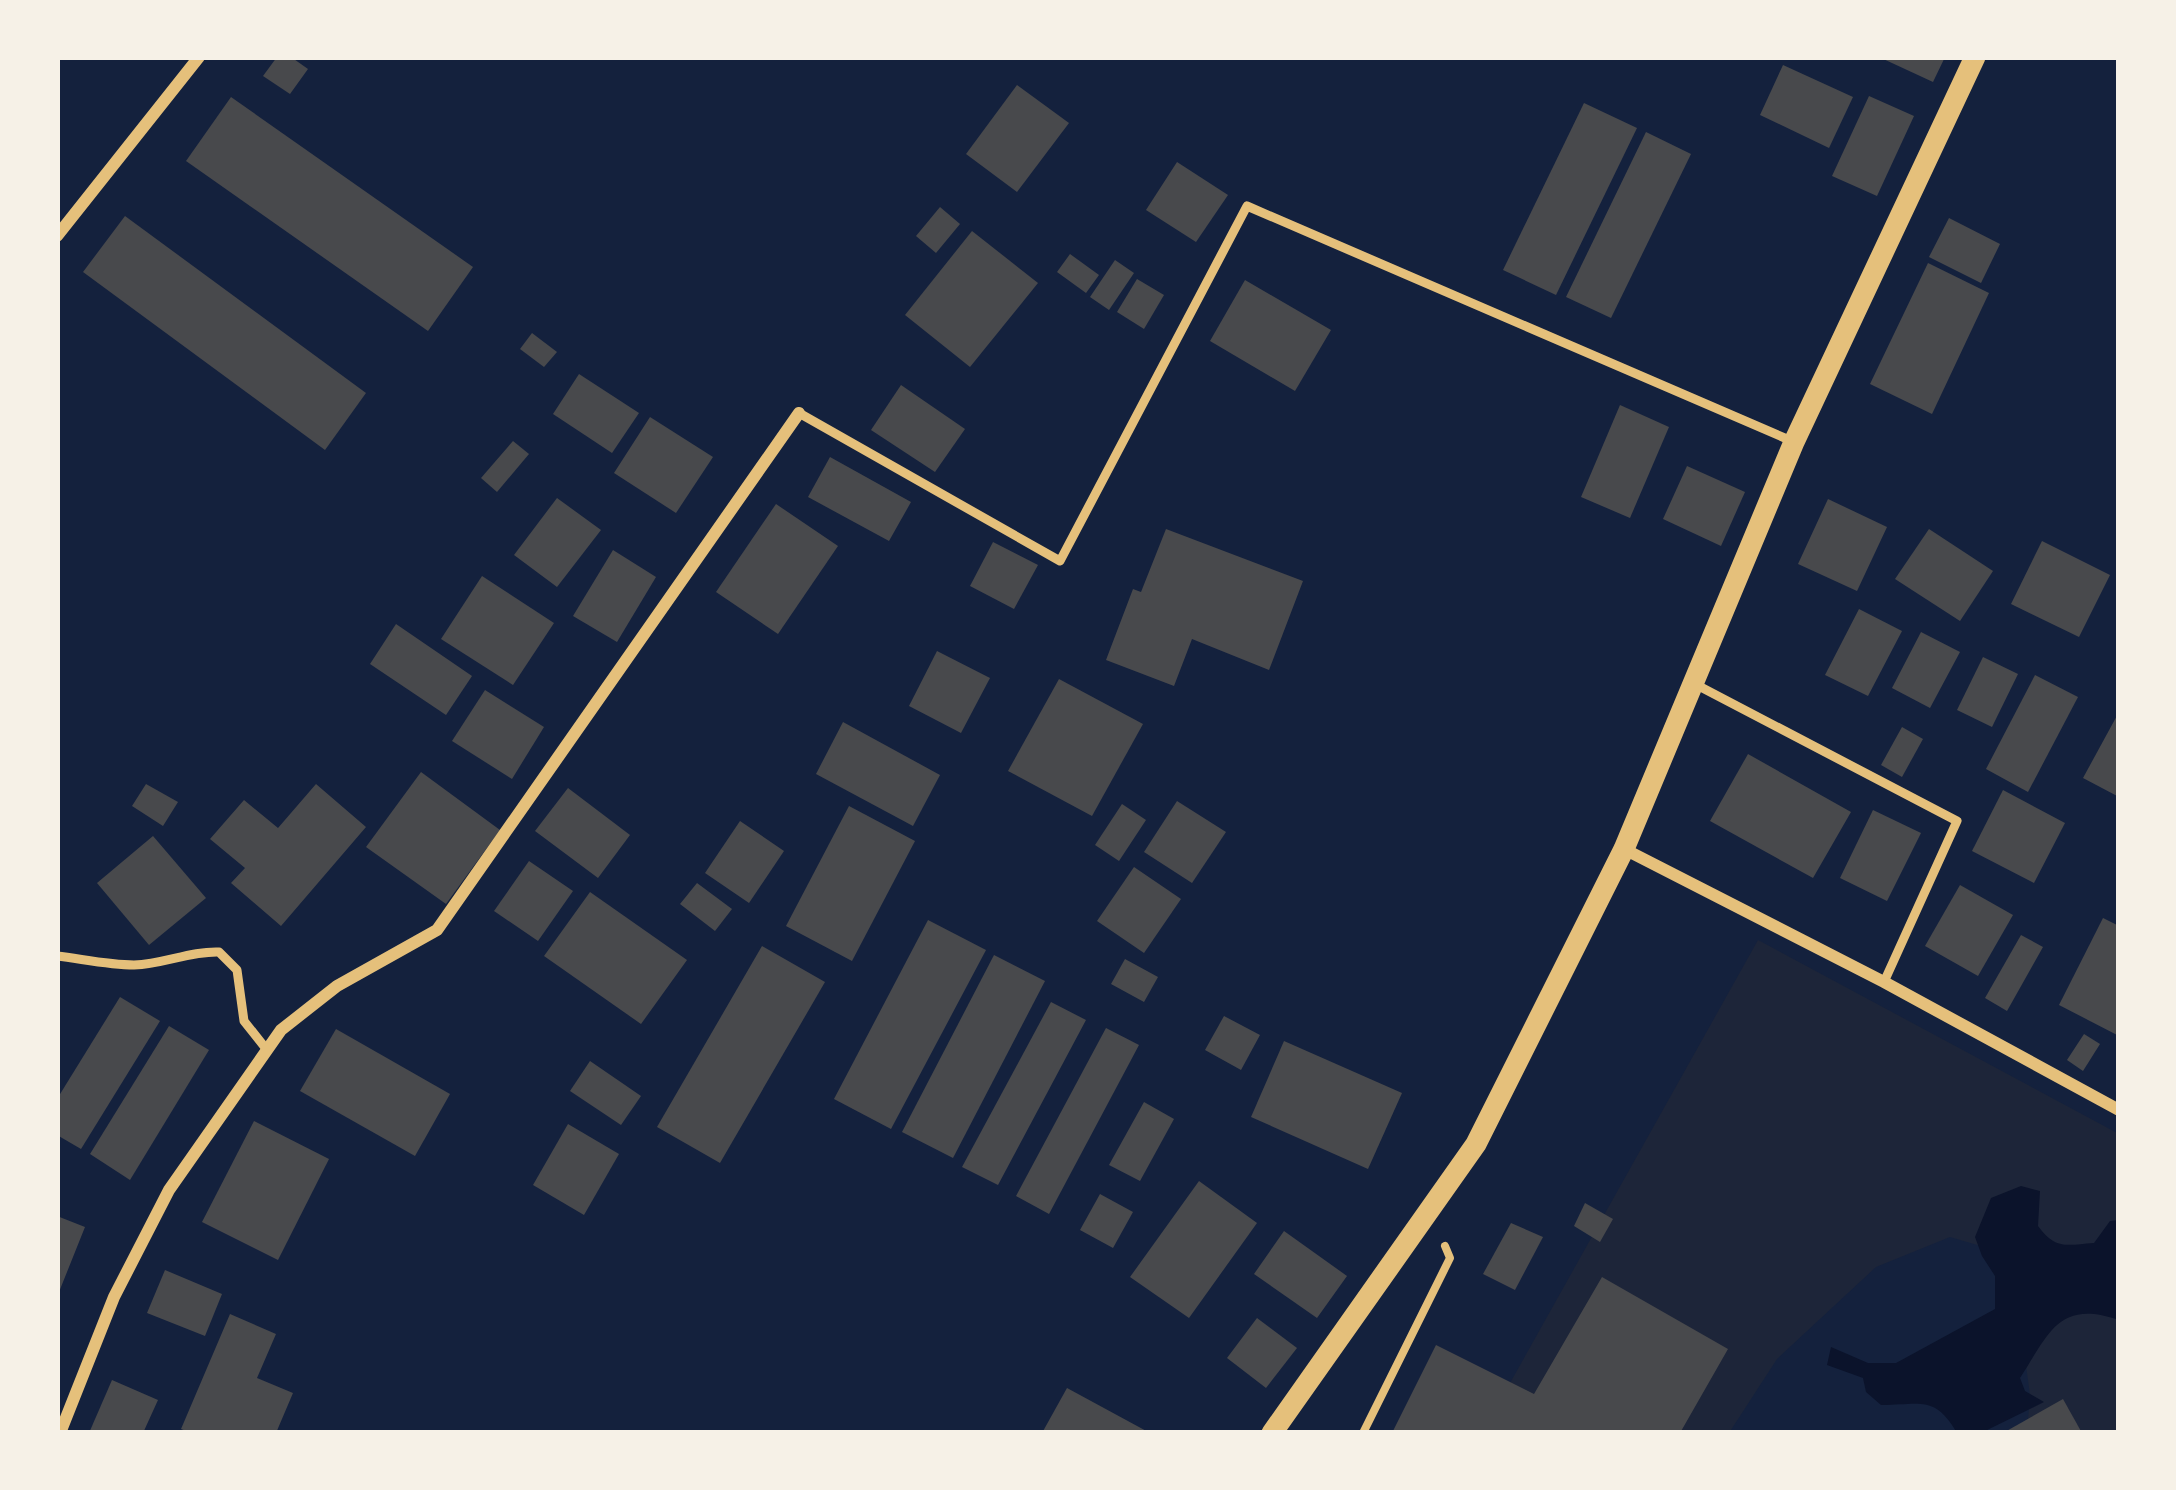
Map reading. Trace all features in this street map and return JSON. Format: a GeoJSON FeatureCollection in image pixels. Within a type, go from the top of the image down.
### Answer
{"type":"FeatureCollection","features":[{"type":"Feature","properties":{"kind":"street"},"geometry":{"type":"LineString","coordinates":[[57,236],[200,57]]}},
{"type":"Feature","properties":{"kind":"street"},"geometry":{"type":"LineString","coordinates":[[1272,1433],[1476,1144],[1624,849],[1793,442],[1975,57]]}},
{"type":"Feature","properties":{"kind":"street"},"geometry":{"type":"LineString","coordinates":[[60,1433],[114,1297],[169,1190],[281,1030],[337,986],[437,930],[799,413]]}},
{"type":"Feature","properties":{"kind":"street"},"geometry":{"type":"LineString","coordinates":[[1624,849],[1884,982],[2119,1111]]}},
{"type":"Feature","properties":{"kind":"lane"},"geometry":{"type":"LineString","coordinates":[[799,413],[1060,561],[1246,206],[1793,442]]}},
{"type":"Feature","properties":{"kind":"lane"},"geometry":{"type":"LineString","coordinates":[[1693,683],[1957,820],[1884,982]]}},
{"type":"Feature","properties":{"kind":"lane"},"geometry":{"type":"LineString","coordinates":[[57,956],[132,965],[169,962],[198,951],[219,952],[237,970],[244,1021],[267,1050]]}},
{"type":"Feature","properties":{"kind":"path"},"geometry":{"type":"LineString","coordinates":[[1363,1433],[1450,1258],[1430,1211]]}},
{"type":"Feature","properties":{"kind":"shaded area"},"geometry":{"type":"Polygon","coordinates":[[[1758,940],[2119,1134],[2119,1433],[2027,1433],[2030,1395],[2011,1255],[1950,1237],[1876,1267],[1777,1359],[1729,1433],[1482,1433],[1758,940]]]}},
{"type":"Feature","properties":{"kind":"shaded area"},"geometry":{"type":"Polygon","coordinates":[[[2021,1186],[2040,1191],[2038,1226],[2056,1242],[2094,1243],[2110,1221],[2119,1220],[2119,1320],[2082,1314],[2048,1335],[2020,1378],[2025,1391],[2044,1402],[1981,1433],[1957,1433],[1934,1407],[1881,1405],[1866,1392],[1863,1378],[1827,1365],[1831,1347],[1868,1363],[1896,1363],[1995,1309],[1995,1276],[1975,1237],[1991,1198],[2021,1186]]]}},
{"type":"Feature","properties":{"kind":"building"},"geometry":{"type":"Polygon","coordinates":[[[277,57],[291,57],[308,69],[290,94],[263,76],[277,57]]]}},
{"type":"Feature","properties":{"kind":"building"},"geometry":{"type":"Polygon","coordinates":[[[1879,57],[1945,57],[1933,82],[1879,57]]]}},
{"type":"Feature","properties":{"kind":"building"},"geometry":{"type":"Polygon","coordinates":[[[1783,65],[1853,97],[1829,148],[1760,115],[1783,65]]]}},
{"type":"Feature","properties":{"kind":"building"},"geometry":{"type":"Polygon","coordinates":[[[1017,85],[1069,123],[1017,192],[966,154],[1017,85]]]}},
{"type":"Feature","properties":{"kind":"building"},"geometry":{"type":"Polygon","coordinates":[[[1869,96],[1914,116],[1877,196],[1832,176],[1869,96]]]}},
{"type":"Feature","properties":{"kind":"building"},"geometry":{"type":"Polygon","coordinates":[[[231,97],[473,267],[428,331],[186,161],[231,97]]]}},
{"type":"Feature","properties":{"kind":"building"},"geometry":{"type":"Polygon","coordinates":[[[1584,103],[1637,128],[1556,295],[1503,270],[1584,103]]]}},
{"type":"Feature","properties":{"kind":"building"},"geometry":{"type":"Polygon","coordinates":[[[1646,132],[1691,154],[1611,318],[1566,297],[1646,132]]]}},
{"type":"Feature","properties":{"kind":"building"},"geometry":{"type":"Polygon","coordinates":[[[1177,162],[1228,195],[1196,242],[1146,210],[1177,162]]]}},
{"type":"Feature","properties":{"kind":"building"},"geometry":{"type":"Polygon","coordinates":[[[940,207],[960,224],[936,253],[916,236],[940,207]]]}},
{"type":"Feature","properties":{"kind":"building"},"geometry":{"type":"Polygon","coordinates":[[[125,216],[366,393],[325,450],[83,272],[125,216]]]}},
{"type":"Feature","properties":{"kind":"building"},"geometry":{"type":"Polygon","coordinates":[[[1949,218],[2000,244],[1981,283],[1929,257],[1949,218]]]}},
{"type":"Feature","properties":{"kind":"building"},"geometry":{"type":"Polygon","coordinates":[[[972,231],[1038,283],[970,367],[905,315],[972,231]]]}},
{"type":"Feature","properties":{"kind":"building"},"geometry":{"type":"Polygon","coordinates":[[[1070,254],[1099,275],[1086,293],[1057,272],[1070,254]]]}},
{"type":"Feature","properties":{"kind":"building"},"geometry":{"type":"Polygon","coordinates":[[[1115,260],[1134,273],[1109,310],[1090,297],[1115,260]]]}},
{"type":"Feature","properties":{"kind":"building"},"geometry":{"type":"Polygon","coordinates":[[[1928,263],[1989,293],[1932,414],[1870,384],[1928,263]]]}},
{"type":"Feature","properties":{"kind":"building"},"geometry":{"type":"Polygon","coordinates":[[[1137,279],[1164,295],[1144,329],[1117,312],[1137,279]]]}},
{"type":"Feature","properties":{"kind":"building"},"geometry":{"type":"Polygon","coordinates":[[[1245,280],[1331,330],[1295,391],[1210,341],[1245,280]]]}},
{"type":"Feature","properties":{"kind":"building"},"geometry":{"type":"Polygon","coordinates":[[[532,333],[557,352],[544,367],[520,349],[532,333]]]}},
{"type":"Feature","properties":{"kind":"building"},"geometry":{"type":"Polygon","coordinates":[[[579,374],[639,413],[612,453],[553,414],[579,374]]]}},
{"type":"Feature","properties":{"kind":"building"},"geometry":{"type":"Polygon","coordinates":[[[901,385],[965,429],[935,472],[871,430],[901,385]]]}},
{"type":"Feature","properties":{"kind":"building"},"geometry":{"type":"Polygon","coordinates":[[[1620,405],[1669,427],[1630,518],[1581,497],[1620,405]]]}},
{"type":"Feature","properties":{"kind":"building"},"geometry":{"type":"Polygon","coordinates":[[[650,417],[713,457],[676,513],[614,473],[650,417]]]}},
{"type":"Feature","properties":{"kind":"building"},"geometry":{"type":"Polygon","coordinates":[[[513,441],[529,454],[497,492],[481,478],[513,441]]]}},
{"type":"Feature","properties":{"kind":"building"},"geometry":{"type":"Polygon","coordinates":[[[830,457],[911,502],[889,541],[808,497],[830,457]]]}},
{"type":"Feature","properties":{"kind":"building"},"geometry":{"type":"Polygon","coordinates":[[[1687,466],[1745,492],[1721,546],[1663,519],[1687,466]]]}},
{"type":"Feature","properties":{"kind":"building"},"geometry":{"type":"Polygon","coordinates":[[[557,498],[601,530],[557,587],[514,555],[557,498]]]}},
{"type":"Feature","properties":{"kind":"building"},"geometry":{"type":"Polygon","coordinates":[[[1828,499],[1887,527],[1857,591],[1798,564],[1828,499]]]}},
{"type":"Feature","properties":{"kind":"building"},"geometry":{"type":"Polygon","coordinates":[[[776,504],[838,546],[778,634],[716,592],[776,504]]]}},
{"type":"Feature","properties":{"kind":"building"},"geometry":{"type":"Polygon","coordinates":[[[1166,529],[1303,581],[1269,670],[1192,639],[1174,686],[1106,660],[1133,589],[1141,592],[1166,529]]]}},
{"type":"Feature","properties":{"kind":"building"},"geometry":{"type":"Polygon","coordinates":[[[1929,529],[1993,571],[1960,621],[1895,579],[1929,529]]]}},
{"type":"Feature","properties":{"kind":"building"},"geometry":{"type":"Polygon","coordinates":[[[2042,541],[2110,575],[2079,637],[2011,604],[2042,541]]]}},
{"type":"Feature","properties":{"kind":"building"},"geometry":{"type":"Polygon","coordinates":[[[993,542],[1038,565],[1014,609],[970,586],[993,542]]]}},
{"type":"Feature","properties":{"kind":"building"},"geometry":{"type":"Polygon","coordinates":[[[613,550],[656,577],[617,642],[573,616],[613,550]]]}},
{"type":"Feature","properties":{"kind":"building"},"geometry":{"type":"Polygon","coordinates":[[[482,576],[554,623],[513,685],[441,639],[482,576]]]}},
{"type":"Feature","properties":{"kind":"building"},"geometry":{"type":"Polygon","coordinates":[[[1859,609],[1902,631],[1868,696],[1825,675],[1859,609]]]}},
{"type":"Feature","properties":{"kind":"building"},"geometry":{"type":"Polygon","coordinates":[[[396,624],[472,676],[446,715],[370,664],[396,624]]]}},
{"type":"Feature","properties":{"kind":"building"},"geometry":{"type":"Polygon","coordinates":[[[1921,632],[1960,652],[1930,708],[1892,688],[1921,632]]]}},
{"type":"Feature","properties":{"kind":"building"},"geometry":{"type":"Polygon","coordinates":[[[937,651],[990,678],[961,733],[909,706],[937,651]]]}},
{"type":"Feature","properties":{"kind":"building"},"geometry":{"type":"Polygon","coordinates":[[[1983,657],[2018,674],[1992,727],[1957,710],[1983,657]]]}},
{"type":"Feature","properties":{"kind":"building"},"geometry":{"type":"Polygon","coordinates":[[[2035,675],[2078,697],[2028,792],[1986,769],[2035,675]]]}},
{"type":"Feature","properties":{"kind":"building"},"geometry":{"type":"Polygon","coordinates":[[[1059,679],[1143,724],[1092,816],[1008,771],[1059,679]]]}},
{"type":"Feature","properties":{"kind":"building"},"geometry":{"type":"Polygon","coordinates":[[[485,690],[544,727],[512,779],[452,741],[485,690]]]}},
{"type":"Feature","properties":{"kind":"building"},"geometry":{"type":"Polygon","coordinates":[[[2119,712],[2119,797],[2083,778],[2119,712]]]}},
{"type":"Feature","properties":{"kind":"building"},"geometry":{"type":"Polygon","coordinates":[[[843,722],[940,775],[913,826],[816,774],[843,722]]]}},
{"type":"Feature","properties":{"kind":"building"},"geometry":{"type":"Polygon","coordinates":[[[1902,727],[1923,739],[1902,777],[1881,765],[1902,727]]]}},
{"type":"Feature","properties":{"kind":"building"},"geometry":{"type":"Polygon","coordinates":[[[1748,754],[1851,812],[1813,878],[1710,821],[1748,754]]]}},
{"type":"Feature","properties":{"kind":"building"},"geometry":{"type":"Polygon","coordinates":[[[421,772],[500,830],[446,904],[366,847],[421,772]]]}},
{"type":"Feature","properties":{"kind":"building"},"geometry":{"type":"Polygon","coordinates":[[[146,784],[178,802],[163,826],[132,806],[146,784]]]}},
{"type":"Feature","properties":{"kind":"building"},"geometry":{"type":"Polygon","coordinates":[[[316,784],[366,827],[281,926],[231,883],[245,868],[210,839],[244,800],[278,828],[316,784]]]}},
{"type":"Feature","properties":{"kind":"building"},"geometry":{"type":"Polygon","coordinates":[[[568,788],[630,835],[598,878],[535,831],[568,788]]]}},
{"type":"Feature","properties":{"kind":"building"},"geometry":{"type":"Polygon","coordinates":[[[2003,790],[2065,823],[2034,883],[1972,851],[2003,790]]]}},
{"type":"Feature","properties":{"kind":"building"},"geometry":{"type":"Polygon","coordinates":[[[1177,801],[1226,832],[1192,883],[1144,852],[1177,801]]]}},
{"type":"Feature","properties":{"kind":"building"},"geometry":{"type":"Polygon","coordinates":[[[1122,804],[1146,820],[1119,861],[1095,845],[1122,804]]]}},
{"type":"Feature","properties":{"kind":"building"},"geometry":{"type":"Polygon","coordinates":[[[849,806],[915,841],[852,961],[786,926],[849,806]]]}},
{"type":"Feature","properties":{"kind":"building"},"geometry":{"type":"Polygon","coordinates":[[[1873,810],[1921,833],[1887,901],[1840,878],[1873,810]]]}},
{"type":"Feature","properties":{"kind":"building"},"geometry":{"type":"Polygon","coordinates":[[[740,821],[784,851],[749,903],[705,873],[740,821]]]}},
{"type":"Feature","properties":{"kind":"building"},"geometry":{"type":"Polygon","coordinates":[[[153,836],[206,898],[149,945],[97,883],[153,836]]]}},
{"type":"Feature","properties":{"kind":"building"},"geometry":{"type":"Polygon","coordinates":[[[529,861],[573,891],[538,941],[494,911],[529,861]]]}},
{"type":"Feature","properties":{"kind":"building"},"geometry":{"type":"Polygon","coordinates":[[[1134,867],[1181,899],[1144,953],[1097,921],[1134,867]]]}},
{"type":"Feature","properties":{"kind":"building"},"geometry":{"type":"Polygon","coordinates":[[[697,883],[732,909],[715,931],[680,904],[697,883]]]}},
{"type":"Feature","properties":{"kind":"building"},"geometry":{"type":"Polygon","coordinates":[[[1960,885],[2013,915],[1978,976],[1925,946],[1960,885]]]}},
{"type":"Feature","properties":{"kind":"building"},"geometry":{"type":"Polygon","coordinates":[[[590,892],[687,960],[641,1024],[544,956],[590,892]]]}},
{"type":"Feature","properties":{"kind":"building"},"geometry":{"type":"Polygon","coordinates":[[[2103,918],[2119,926],[2119,1036],[2059,1005],[2103,918]]]}},
{"type":"Feature","properties":{"kind":"building"},"geometry":{"type":"Polygon","coordinates":[[[928,920],[986,950],[891,1129],[834,1099],[928,920]]]}},
{"type":"Feature","properties":{"kind":"building"},"geometry":{"type":"Polygon","coordinates":[[[2021,935],[2043,947],[2007,1011],[1985,998],[2021,935]]]}},
{"type":"Feature","properties":{"kind":"building"},"geometry":{"type":"Polygon","coordinates":[[[762,946],[825,982],[720,1163],[657,1127],[762,946]]]}},
{"type":"Feature","properties":{"kind":"building"},"geometry":{"type":"Polygon","coordinates":[[[994,955],[1045,981],[953,1158],[902,1132],[994,955]]]}},
{"type":"Feature","properties":{"kind":"building"},"geometry":{"type":"Polygon","coordinates":[[[1125,959],[1158,977],[1144,1002],[1111,984],[1125,959]]]}},
{"type":"Feature","properties":{"kind":"building"},"geometry":{"type":"Polygon","coordinates":[[[120,997],[160,1021],[81,1149],[57,1135],[57,1099],[120,997]]]}},
{"type":"Feature","properties":{"kind":"building"},"geometry":{"type":"Polygon","coordinates":[[[1051,1002],[1086,1020],[998,1185],[962,1167],[1051,1002]]]}},
{"type":"Feature","properties":{"kind":"building"},"geometry":{"type":"Polygon","coordinates":[[[1224,1016],[1260,1035],[1241,1070],[1205,1050],[1224,1016]]]}},
{"type":"Feature","properties":{"kind":"building"},"geometry":{"type":"Polygon","coordinates":[[[169,1026],[209,1050],[130,1180],[90,1154],[169,1026]]]}},
{"type":"Feature","properties":{"kind":"building"},"geometry":{"type":"Polygon","coordinates":[[[1106,1028],[1139,1045],[1049,1214],[1016,1196],[1106,1028]]]}},
{"type":"Feature","properties":{"kind":"building"},"geometry":{"type":"Polygon","coordinates":[[[336,1029],[450,1094],[415,1156],[300,1091],[336,1029]]]}},
{"type":"Feature","properties":{"kind":"building"},"geometry":{"type":"Polygon","coordinates":[[[2084,1034],[2100,1044],[2083,1071],[2067,1060],[2084,1034]]]}},
{"type":"Feature","properties":{"kind":"building"},"geometry":{"type":"Polygon","coordinates":[[[1284,1041],[1402,1093],[1368,1169],[1251,1117],[1284,1041]]]}},
{"type":"Feature","properties":{"kind":"building"},"geometry":{"type":"Polygon","coordinates":[[[590,1061],[641,1096],[621,1125],[570,1091],[590,1061]]]}},
{"type":"Feature","properties":{"kind":"building"},"geometry":{"type":"Polygon","coordinates":[[[1144,1102],[1174,1119],[1140,1181],[1109,1165],[1144,1102]]]}},
{"type":"Feature","properties":{"kind":"building"},"geometry":{"type":"Polygon","coordinates":[[[254,1121],[329,1159],[278,1260],[202,1222],[254,1121]]]}},
{"type":"Feature","properties":{"kind":"building"},"geometry":{"type":"Polygon","coordinates":[[[568,1124],[619,1154],[584,1215],[533,1185],[568,1124]]]}},
{"type":"Feature","properties":{"kind":"building"},"geometry":{"type":"Polygon","coordinates":[[[1199,1181],[1257,1223],[1189,1318],[1130,1277],[1199,1181]]]}},
{"type":"Feature","properties":{"kind":"building"},"geometry":{"type":"Polygon","coordinates":[[[1100,1194],[1133,1212],[1113,1248],[1080,1230],[1100,1194]]]}},
{"type":"Feature","properties":{"kind":"building"},"geometry":{"type":"Polygon","coordinates":[[[1585,1203],[1613,1219],[1600,1242],[1574,1226],[1585,1203]]]}},
{"type":"Feature","properties":{"kind":"building"},"geometry":{"type":"Polygon","coordinates":[[[57,1216],[85,1227],[57,1297],[57,1216]]]}},
{"type":"Feature","properties":{"kind":"building"},"geometry":{"type":"Polygon","coordinates":[[[1511,1223],[1543,1237],[1515,1290],[1483,1274],[1511,1223]]]}},
{"type":"Feature","properties":{"kind":"building"},"geometry":{"type":"Polygon","coordinates":[[[1284,1231],[1347,1276],[1317,1318],[1254,1274],[1284,1231]]]}},
{"type":"Feature","properties":{"kind":"building"},"geometry":{"type":"Polygon","coordinates":[[[165,1270],[222,1294],[205,1336],[147,1313],[165,1270]]]}},
{"type":"Feature","properties":{"kind":"building"},"geometry":{"type":"Polygon","coordinates":[[[1602,1277],[1728,1349],[1680,1433],[1392,1433],[1436,1345],[1534,1394],[1602,1277]]]}},
{"type":"Feature","properties":{"kind":"building"},"geometry":{"type":"Polygon","coordinates":[[[230,1314],[276,1334],[257,1378],[293,1393],[276,1433],[181,1429],[230,1314]]]}},
{"type":"Feature","properties":{"kind":"building"},"geometry":{"type":"Polygon","coordinates":[[[1257,1318],[1297,1348],[1266,1388],[1227,1358],[1257,1318]]]}},
{"type":"Feature","properties":{"kind":"building"},"geometry":{"type":"Polygon","coordinates":[[[112,1380],[158,1400],[143,1433],[89,1433],[112,1380]]]}},
{"type":"Feature","properties":{"kind":"building"},"geometry":{"type":"Polygon","coordinates":[[[1067,1388],[1150,1433],[1042,1433],[1067,1388]]]}},
{"type":"Feature","properties":{"kind":"building"},"geometry":{"type":"Polygon","coordinates":[[[2063,1399],[2082,1433],[2003,1433],[2063,1399]]]}}]}
